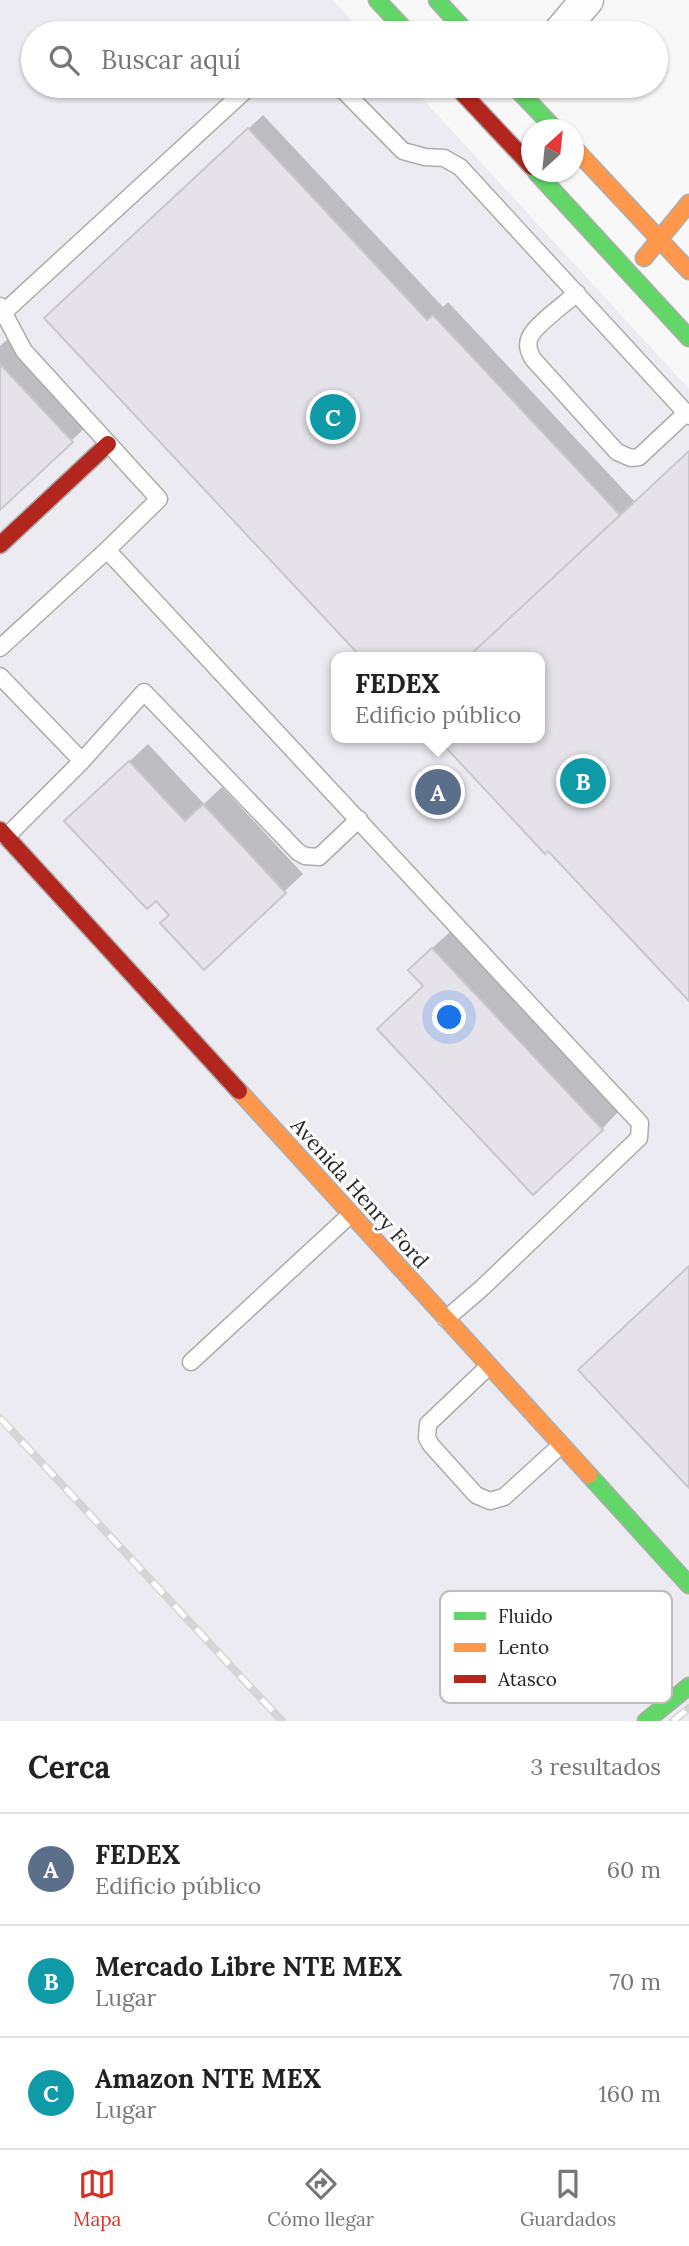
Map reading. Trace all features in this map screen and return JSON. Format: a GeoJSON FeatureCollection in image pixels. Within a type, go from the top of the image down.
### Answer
{"type":"FeatureCollection","features":[{"type":"Feature","properties":{"kind":"street"},"geometry":{"type":"LineString","coordinates":[[377,0],[397,21]]}},
{"type":"Feature","properties":{"kind":"street"},"geometry":{"type":"LineString","coordinates":[[437,0],[456,21]]}},
{"type":"Feature","properties":{"kind":"street"},"geometry":{"type":"LineString","coordinates":[[569,21],[587,0]]}},
{"type":"Feature","properties":{"kind":"street"},"geometry":{"type":"LineString","coordinates":[[468,98],[521,156]]}},
{"type":"Feature","properties":{"kind":"street"},"geometry":{"type":"LineString","coordinates":[[525,98],[546,119]]}},
{"type":"Feature","properties":{"kind":"street"},"geometry":{"type":"LineString","coordinates":[[584,160],[689,271]]}},
{"type":"Feature","properties":{"kind":"street"},"geometry":{"type":"LineString","coordinates":[[545,182],[689,338]]}},
{"type":"Feature","properties":{"kind":"street"},"geometry":{"type":"LineString","coordinates":[[632,275],[689,203]]}},
{"type":"Feature","properties":{"kind":"street"},"geometry":{"type":"LineString","coordinates":[[0,545],[108,444]]}},
{"type":"Feature","properties":{"kind":"street","name":"Avenida Henry Ford"},"geometry":{"type":"LineString","coordinates":[[3,833],[689,1585]]}},
{"type":"Feature","properties":{"kind":"street"},"geometry":{"type":"LineString","coordinates":[[672,1700],[689,1686]]}},
{"type":"Feature","properties":{"kind":"street"},"geometry":{"type":"LineString","coordinates":[[646,1721],[668,1703]]}},
{"type":"Feature","properties":{"kind":"lane"},"geometry":{"type":"LineString","coordinates":[[0,648],[159,499],[24,351],[1,309],[237,98]]}},
{"type":"Feature","properties":{"kind":"lane"},"geometry":{"type":"LineString","coordinates":[[351,98],[404,151],[425,157],[444,158],[460,167],[577,293],[688,414],[645,453],[631,458],[624,456],[529,352],[527,345],[530,337],[577,293]]}},
{"type":"Feature","properties":{"kind":"lane"},"geometry":{"type":"LineString","coordinates":[[107,550],[639,1123],[639,1138],[446,1319]]}},
{"type":"Feature","properties":{"kind":"lane"},"geometry":{"type":"LineString","coordinates":[[0,676],[82,761]]}},
{"type":"Feature","properties":{"kind":"lane"},"geometry":{"type":"LineString","coordinates":[[3,833],[82,761],[144,692],[304,856],[320,857],[359,819]]}},
{"type":"Feature","properties":{"kind":"lane"},"geometry":{"type":"LineString","coordinates":[[191,1362],[351,1214]]}},
{"type":"Feature","properties":{"kind":"lane"},"geometry":{"type":"LineString","coordinates":[[489,1366],[432,1418],[426,1431],[431,1445],[476,1495],[490,1501],[504,1497],[561,1445]]}},
{"type":"Feature","properties":{"kind":"shaded area"},"geometry":{"type":"Polygon","coordinates":[[[0,0],[333,0],[352,21],[21,21],[21,98],[422,98],[689,389],[689,1721],[0,1721],[0,0]]]}},
{"type":"Feature","properties":{"kind":"building"},"geometry":{"type":"Polygon","coordinates":[[[248,128],[427,320],[433,315],[620,515],[473,652],[356,652],[44,318],[248,128]]]}},
{"type":"Feature","properties":{"kind":"building"},"geometry":{"type":"Polygon","coordinates":[[[0,364],[73,442],[0,510],[0,364]]]}},
{"type":"Feature","properties":{"kind":"building"},"geometry":{"type":"Polygon","coordinates":[[[689,451],[689,1001],[548,851],[545,854],[442,743],[545,743],[545,652],[473,652],[689,451]]]}},
{"type":"Feature","properties":{"kind":"building"},"geometry":{"type":"Polygon","coordinates":[[[129,761],[185,821],[203,804],[286,893],[204,970],[160,923],[169,915],[156,901],[147,909],[64,821],[129,761]]]}},
{"type":"Feature","properties":{"kind":"building"},"geometry":{"type":"Polygon","coordinates":[[[432,948],[603,1130],[533,1195],[377,1029],[423,986],[408,970],[432,948]]]}},
{"type":"Feature","properties":{"kind":"building"},"geometry":{"type":"Polygon","coordinates":[[[689,1266],[689,1488],[578,1370],[689,1266]]]}},
{"type":"Feature","properties":{"kind":"railway"},"geometry":{"type":"LineString","coordinates":[[0,1418],[282,1721]]}},
{"type":"Feature","properties":{"kind":"railway"},"geometry":{"type":"LineString","coordinates":[[673,1721],[689,1708]]}},
{"type":"Feature","properties":{"kind":"traffic: fast"},"geometry":{"type":"LineString","coordinates":[[377,0],[397,21]]}},
{"type":"Feature","properties":{"kind":"traffic: fast"},"geometry":{"type":"LineString","coordinates":[[437,0],[456,21]]}},
{"type":"Feature","properties":{"kind":"traffic: fast"},"geometry":{"type":"LineString","coordinates":[[525,98],[546,119]]}},
{"type":"Feature","properties":{"kind":"traffic: fast"},"geometry":{"type":"LineString","coordinates":[[545,182],[689,338]]}},
{"type":"Feature","properties":{"kind":"traffic: fast"},"geometry":{"type":"LineString","coordinates":[[589,1475],[689,1585]]}},
{"type":"Feature","properties":{"kind":"traffic: fast"},"geometry":{"type":"LineString","coordinates":[[672,1700],[689,1686]]}},
{"type":"Feature","properties":{"kind":"traffic: fast"},"geometry":{"type":"LineString","coordinates":[[646,1721],[668,1703]]}},
{"type":"Feature","properties":{"kind":"traffic: slow"},"geometry":{"type":"LineString","coordinates":[[584,159],[689,271]]}},
{"type":"Feature","properties":{"kind":"traffic: slow"},"geometry":{"type":"LineString","coordinates":[[644,258],[689,203]]}},
{"type":"Feature","properties":{"kind":"traffic: slow"},"geometry":{"type":"LineString","coordinates":[[239,1091],[589,1475]]}},
{"type":"Feature","properties":{"kind":"traffic: jam"},"geometry":{"type":"LineString","coordinates":[[467,98],[521,155]]}},
{"type":"Feature","properties":{"kind":"traffic: jam"},"geometry":{"type":"LineString","coordinates":[[0,545],[108,444]]}},
{"type":"Feature","properties":{"kind":"traffic: jam"},"geometry":{"type":"LineString","coordinates":[[0,830],[239,1091]]}},
{"type":"Feature","properties":{"kind":"place","name":"Amazon NTE MEX"},"geometry":{"type":"Point","coordinates":[333,417]}},
{"type":"Feature","properties":{"kind":"place","name":"Mercado Libre NTE MEX"},"geometry":{"type":"Point","coordinates":[583,781]}},
{"type":"Feature","properties":{"kind":"place","name":"FEDEX"},"geometry":{"type":"Point","coordinates":[438,792]}}]}
